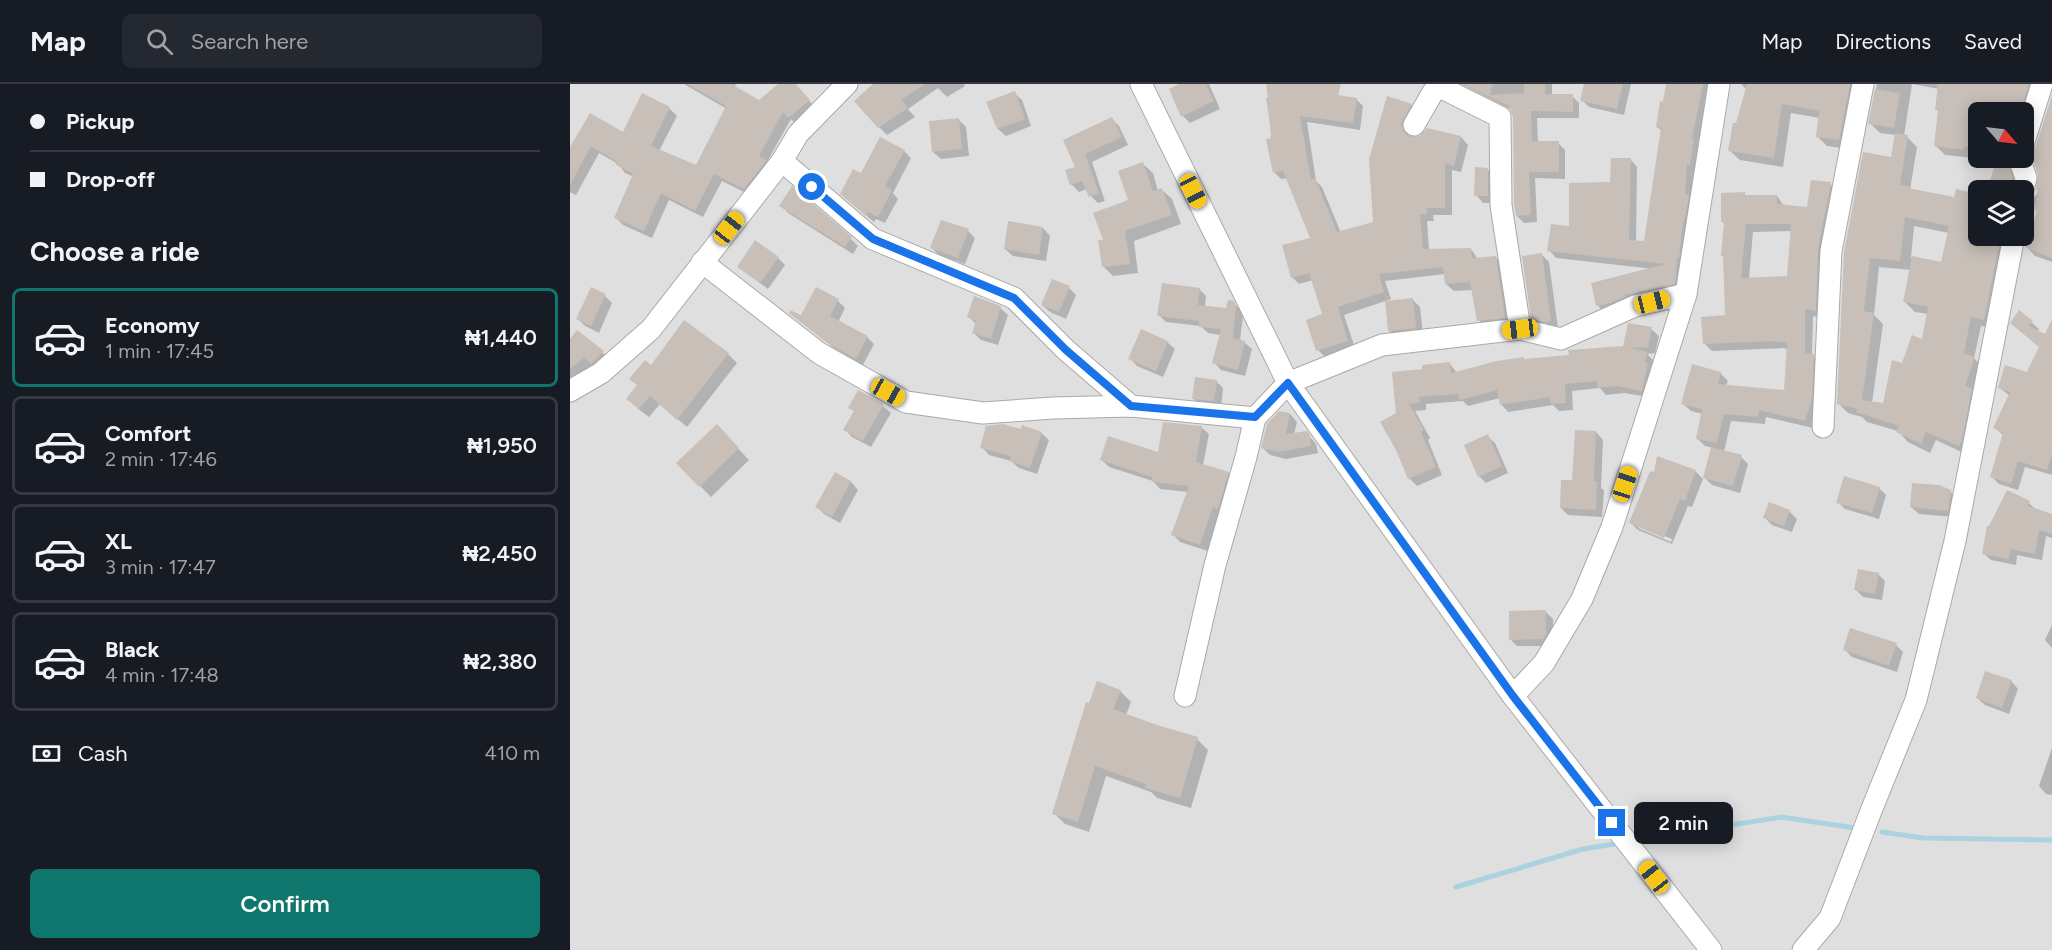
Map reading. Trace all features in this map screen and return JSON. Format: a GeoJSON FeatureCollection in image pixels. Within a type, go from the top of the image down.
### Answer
{"type":"FeatureCollection","features":[{"type":"Feature","properties":{"kind":"street"},"geometry":{"type":"LineString","coordinates":[[570,391],[601,373],[651,329],[782,161],[798,134],[847,84]]}},
{"type":"Feature","properties":{"kind":"street"},"geometry":{"type":"LineString","coordinates":[[1141,84],[1288,383],[1513,696],[1711,950]]}},
{"type":"Feature","properties":{"kind":"street"},"geometry":{"type":"LineString","coordinates":[[1513,696],[1544,663],[1582,599],[1612,527],[1686,294],[1719,84]]}},
{"type":"Feature","properties":{"kind":"street"},"geometry":{"type":"LineString","coordinates":[[1823,427],[1831,251],[1863,84]]}},
{"type":"Feature","properties":{"kind":"street"},"geometry":{"type":"LineString","coordinates":[[2034,110],[2042,84]]}},
{"type":"Feature","properties":{"kind":"street"},"geometry":{"type":"LineString","coordinates":[[1414,125],[1433,92],[1443,86],[1500,117],[1501,205],[1520,329]]}},
{"type":"Feature","properties":{"kind":"street"},"geometry":{"type":"LineString","coordinates":[[782,161],[873,239],[1014,298],[1066,350],[1131,406]]}},
{"type":"Feature","properties":{"kind":"street"},"geometry":{"type":"LineString","coordinates":[[1803,950],[1830,918],[1870,811],[1916,700],[1955,541],[2012,246]]}},
{"type":"Feature","properties":{"kind":"street"},"geometry":{"type":"LineString","coordinates":[[702,262],[819,353],[906,402],[983,412],[1131,406],[1255,417]]}},
{"type":"Feature","properties":{"kind":"street"},"geometry":{"type":"LineString","coordinates":[[1185,696],[1215,565],[1255,417],[1288,383],[1382,345],[1520,329],[1561,339],[1635,306],[1686,294]]}},
{"type":"Feature","properties":{"kind":"shaded area"},"geometry":{"type":"Polygon","coordinates":[[[570,84],[2052,84],[2052,950],[570,950],[570,84]]]}},
{"type":"Feature","properties":{"kind":"building"},"geometry":{"type":"Polygon","coordinates":[[[687,84],[731,84],[759,100],[778,84],[796,84],[810,100],[788,118],[783,112],[759,156],[767,160],[744,189],[714,174],[695,211],[661,193],[644,231],[614,218],[633,174],[616,165],[617,162],[591,146],[570,185],[570,147],[590,113],[623,132],[642,93],[670,107],[651,146],[696,165],[726,106],[687,84]]]}},
{"type":"Feature","properties":{"kind":"building"},"geometry":{"type":"Polygon","coordinates":[[[873,84],[925,84],[901,100],[908,108],[878,128],[854,101],[873,84]]]}},
{"type":"Feature","properties":{"kind":"building"},"geometry":{"type":"Polygon","coordinates":[[[1179,84],[1206,84],[1214,101],[1181,117],[1169,89],[1179,84]]]}},
{"type":"Feature","properties":{"kind":"building"},"geometry":{"type":"Polygon","coordinates":[[[1266,84],[1341,84],[1338,95],[1357,98],[1353,123],[1300,116],[1311,180],[1315,178],[1337,232],[1373,222],[1369,159],[1387,96],[1412,104],[1401,124],[1408,136],[1420,136],[1427,128],[1461,136],[1454,166],[1445,163],[1445,208],[1427,208],[1427,214],[1420,214],[1423,249],[1471,248],[1472,258],[1496,256],[1505,318],[1477,321],[1470,282],[1445,284],[1443,267],[1379,274],[1384,292],[1338,307],[1348,341],[1316,351],[1306,320],[1322,314],[1309,273],[1291,278],[1282,245],[1310,238],[1283,171],[1273,173],[1266,139],[1272,138],[1266,84]]]}},
{"type":"Feature","properties":{"kind":"building"},"geometry":{"type":"Polygon","coordinates":[[[1463,84],[1493,84],[1490,95],[1524,93],[1524,84],[1545,84],[1545,94],[1573,94],[1573,112],[1531,111],[1532,141],[1559,141],[1559,172],[1529,172],[1531,215],[1516,216],[1513,117],[1509,106],[1463,84]]]}},
{"type":"Feature","properties":{"kind":"building"},"geometry":{"type":"Polygon","coordinates":[[[1584,84],[1623,84],[1617,109],[1580,101],[1584,84]]]}},
{"type":"Feature","properties":{"kind":"building"},"geometry":{"type":"Polygon","coordinates":[[[1666,84],[1703,84],[1692,139],[1694,139],[1690,165],[1687,164],[1685,194],[1689,195],[1683,221],[1679,258],[1677,258],[1675,284],[1624,295],[1625,297],[1610,303],[1596,306],[1591,283],[1666,264],[1547,251],[1551,224],[1569,226],[1569,183],[1610,182],[1611,158],[1631,158],[1629,240],[1644,241],[1661,128],[1656,127],[1660,101],[1663,102],[1666,84]]]}},
{"type":"Feature","properties":{"kind":"building"},"geometry":{"type":"Polygon","coordinates":[[[1747,84],[1850,84],[1839,140],[1816,137],[1819,111],[1782,104],[1774,158],[1728,151],[1733,123],[1736,123],[1747,84]]]}},
{"type":"Feature","properties":{"kind":"building"},"geometry":{"type":"Polygon","coordinates":[[[1938,84],[2029,84],[2023,102],[1968,102],[1968,147],[1964,146],[1964,150],[1934,146],[1938,110],[1935,110],[1938,84]]]}},
{"type":"Feature","properties":{"kind":"building"},"geometry":{"type":"Polygon","coordinates":[[[1875,89],[1900,93],[1894,128],[1868,124],[1875,89]]]}},
{"type":"Feature","properties":{"kind":"building"},"geometry":{"type":"Polygon","coordinates":[[[1015,91],[1025,119],[997,129],[986,102],[1015,91]]]}},
{"type":"Feature","properties":{"kind":"building"},"geometry":{"type":"Polygon","coordinates":[[[2052,95],[2052,258],[2025,247],[2034,246],[2034,220],[2037,211],[2034,210],[2038,190],[2036,190],[2038,174],[2034,164],[2036,146],[2052,95]]]}},
{"type":"Feature","properties":{"kind":"building"},"geometry":{"type":"Polygon","coordinates":[[[1112,117],[1122,137],[1085,154],[1099,193],[1089,197],[1082,181],[1070,185],[1065,170],[1075,167],[1063,140],[1112,117]]]}},
{"type":"Feature","properties":{"kind":"building"},"geometry":{"type":"Polygon","coordinates":[[[959,118],[962,149],[932,152],[929,121],[959,118]]]}},
{"type":"Feature","properties":{"kind":"building"},"geometry":{"type":"Polygon","coordinates":[[[1895,133],[1908,135],[1900,185],[1954,197],[1956,189],[1968,192],[1968,246],[1999,246],[1984,320],[1971,317],[1964,353],[1975,357],[1965,386],[1972,388],[1959,446],[1926,432],[1921,444],[1896,432],[1899,426],[1856,412],[1857,409],[1837,404],[1844,252],[1863,152],[1891,157],[1895,133]],[[1905,217],[1900,261],[1870,258],[1864,311],[1874,313],[1862,400],[1883,403],[1892,360],[1902,363],[1912,335],[1922,339],[1928,307],[1903,302],[1912,256],[1941,262],[1949,226],[1905,217]]]}},
{"type":"Feature","properties":{"kind":"building"},"geometry":{"type":"Polygon","coordinates":[[[880,137],[905,150],[885,186],[892,190],[878,217],[868,212],[866,216],[840,194],[853,169],[861,173],[880,137]]]}},
{"type":"Feature","properties":{"kind":"building"},"geometry":{"type":"Polygon","coordinates":[[[1143,162],[1153,191],[1162,188],[1172,215],[1125,231],[1130,264],[1102,267],[1098,240],[1103,240],[1093,213],[1128,200],[1118,171],[1143,162]]]}},
{"type":"Feature","properties":{"kind":"building"},"geometry":{"type":"Polygon","coordinates":[[[1475,167],[1488,168],[1488,196],[1474,196],[1475,167]]]}},
{"type":"Feature","properties":{"kind":"building"},"geometry":{"type":"Polygon","coordinates":[[[1994,168],[2010,168],[2013,180],[1990,180],[1994,168]]]}},
{"type":"Feature","properties":{"kind":"building"},"geometry":{"type":"Polygon","coordinates":[[[1811,180],[1831,182],[1818,249],[1816,311],[1805,309],[1805,353],[1814,354],[1812,398],[1805,421],[1759,410],[1758,417],[1724,414],[1717,443],[1696,439],[1702,409],[1681,404],[1692,364],[1721,372],[1718,384],[1784,390],[1787,342],[1703,344],[1701,317],[1725,315],[1723,256],[1721,256],[1724,222],[1721,222],[1721,193],[1745,192],[1745,195],[1777,195],[1777,204],[1807,207],[1811,180]],[[1746,224],[1741,278],[1787,276],[1791,224],[1746,224]]]}},
{"type":"Feature","properties":{"kind":"building"},"geometry":{"type":"Polygon","coordinates":[[[792,186],[852,237],[845,247],[779,206],[792,186]]]}},
{"type":"Feature","properties":{"kind":"building"},"geometry":{"type":"Polygon","coordinates":[[[941,220],[969,229],[958,258],[930,248],[941,220]]]}},
{"type":"Feature","properties":{"kind":"building"},"geometry":{"type":"Polygon","coordinates":[[[1008,221],[1043,227],[1039,255],[1004,249],[1008,221]]]}},
{"type":"Feature","properties":{"kind":"building"},"geometry":{"type":"Polygon","coordinates":[[[755,240],[779,257],[760,283],[737,267],[755,240]]]}},
{"type":"Feature","properties":{"kind":"building"},"geometry":{"type":"Polygon","coordinates":[[[1542,253],[1551,321],[1545,322],[1531,319],[1522,256],[1542,253]]]}},
{"type":"Feature","properties":{"kind":"building"},"geometry":{"type":"Polygon","coordinates":[[[1052,279],[1070,286],[1059,312],[1041,305],[1052,279]]]}},
{"type":"Feature","properties":{"kind":"building"},"geometry":{"type":"Polygon","coordinates":[[[1162,283],[1200,288],[1198,305],[1226,308],[1228,300],[1234,301],[1236,306],[1233,338],[1245,341],[1238,370],[1212,363],[1221,329],[1199,327],[1199,321],[1157,316],[1162,283]]]}},
{"type":"Feature","properties":{"kind":"building"},"geometry":{"type":"Polygon","coordinates":[[[591,287],[606,294],[591,326],[576,319],[591,287]]]}},
{"type":"Feature","properties":{"kind":"building"},"geometry":{"type":"Polygon","coordinates":[[[816,287],[839,299],[830,316],[868,336],[856,359],[826,342],[789,313],[790,310],[801,315],[816,287]]]}},
{"type":"Feature","properties":{"kind":"building"},"geometry":{"type":"Polygon","coordinates":[[[974,296],[1001,306],[991,339],[972,333],[976,321],[967,317],[974,296]]]}},
{"type":"Feature","properties":{"kind":"building"},"geometry":{"type":"Polygon","coordinates":[[[1413,298],[1416,328],[1388,331],[1385,301],[1413,298]]]}},
{"type":"Feature","properties":{"kind":"building"},"geometry":{"type":"Polygon","coordinates":[[[2019,310],[2033,321],[2029,326],[2045,334],[2052,319],[2052,454],[2047,470],[2018,461],[2011,484],[1990,477],[2003,433],[1993,428],[2010,392],[1998,388],[2005,365],[2027,372],[2039,347],[2010,323],[2019,310]]]}},
{"type":"Feature","properties":{"kind":"building"},"geometry":{"type":"Polygon","coordinates":[[[684,320],[729,353],[677,420],[650,396],[639,409],[626,399],[637,385],[629,379],[645,360],[651,365],[684,320]]]}},
{"type":"Feature","properties":{"kind":"building"},"geometry":{"type":"Polygon","coordinates":[[[1628,323],[1652,327],[1648,347],[1629,348],[1647,352],[1645,363],[1648,363],[1642,391],[1616,386],[1597,388],[1597,381],[1565,384],[1566,403],[1550,404],[1550,397],[1500,405],[1497,390],[1460,400],[1458,394],[1419,397],[1420,403],[1409,404],[1424,430],[1421,432],[1436,467],[1408,479],[1396,450],[1380,422],[1396,413],[1392,372],[1422,369],[1422,365],[1450,362],[1451,373],[1497,361],[1569,355],[1568,350],[1623,346],[1628,323]]]}},
{"type":"Feature","properties":{"kind":"building"},"geometry":{"type":"Polygon","coordinates":[[[1141,329],[1168,341],[1156,371],[1128,359],[1141,329]]]}},
{"type":"Feature","properties":{"kind":"building"},"geometry":{"type":"Polygon","coordinates":[[[577,330],[604,351],[591,364],[584,358],[570,369],[570,339],[577,330]]]}},
{"type":"Feature","properties":{"kind":"building"},"geometry":{"type":"Polygon","coordinates":[[[1195,377],[1217,380],[1214,401],[1192,399],[1195,377]]]}},
{"type":"Feature","properties":{"kind":"building"},"geometry":{"type":"Polygon","coordinates":[[[858,390],[884,404],[863,441],[843,430],[854,411],[848,408],[858,390]]]}},
{"type":"Feature","properties":{"kind":"building"},"geometry":{"type":"Polygon","coordinates":[[[1279,411],[1290,413],[1286,434],[1307,431],[1310,435],[1311,446],[1278,452],[1261,448],[1267,424],[1279,411]]]}},
{"type":"Feature","properties":{"kind":"building"},"geometry":{"type":"Polygon","coordinates":[[[1163,422],[1202,426],[1196,462],[1229,472],[1218,509],[1213,507],[1200,545],[1171,535],[1189,486],[1152,482],[1152,477],[1100,460],[1108,436],[1158,452],[1163,422]]]}},
{"type":"Feature","properties":{"kind":"building"},"geometry":{"type":"Polygon","coordinates":[[[717,424],[739,448],[699,487],[676,463],[717,424]]]}},
{"type":"Feature","properties":{"kind":"building"},"geometry":{"type":"Polygon","coordinates":[[[1003,424],[1021,429],[1022,425],[1042,432],[1030,468],[1010,461],[1011,456],[980,448],[986,426],[1003,424]]]}},
{"type":"Feature","properties":{"kind":"building"},"geometry":{"type":"Polygon","coordinates":[[[1575,430],[1596,431],[1594,481],[1597,481],[1596,510],[1560,508],[1561,480],[1572,480],[1575,430]]]}},
{"type":"Feature","properties":{"kind":"building"},"geometry":{"type":"Polygon","coordinates":[[[1488,434],[1502,466],[1478,477],[1464,445],[1488,434]]]}},
{"type":"Feature","properties":{"kind":"building"},"geometry":{"type":"Polygon","coordinates":[[[1711,447],[1742,455],[1733,486],[1703,478],[1711,447]]]}},
{"type":"Feature","properties":{"kind":"building"},"geometry":{"type":"Polygon","coordinates":[[[1657,456],[1696,470],[1685,501],[1680,499],[1664,538],[1629,523],[1650,471],[1654,472],[1657,456]]]}},
{"type":"Feature","properties":{"kind":"building"},"geometry":{"type":"Polygon","coordinates":[[[835,472],[851,481],[832,517],[815,507],[835,472]]]}},
{"type":"Feature","properties":{"kind":"building"},"geometry":{"type":"Polygon","coordinates":[[[1844,476],[1880,487],[1872,513],[1836,503],[1844,476]]]}},
{"type":"Feature","properties":{"kind":"building"},"geometry":{"type":"Polygon","coordinates":[[[1912,483],[1939,485],[1951,490],[1948,511],[1910,507],[1912,483]]]}},
{"type":"Feature","properties":{"kind":"building"},"geometry":{"type":"Polygon","coordinates":[[[2007,490],[2030,501],[2028,506],[2052,514],[2052,534],[2039,530],[2035,554],[2010,549],[2009,559],[1982,554],[1987,526],[2007,490]]]}},
{"type":"Feature","properties":{"kind":"building"},"geometry":{"type":"Polygon","coordinates":[[[1769,502],[1790,510],[1784,526],[1763,518],[1769,502]]]}},
{"type":"Feature","properties":{"kind":"building"},"geometry":{"type":"Polygon","coordinates":[[[1858,569],[1879,573],[1875,594],[1854,590],[1858,569]]]}},
{"type":"Feature","properties":{"kind":"building"},"geometry":{"type":"Polygon","coordinates":[[[1546,610],[1546,634],[1543,639],[1509,640],[1509,611],[1546,610]]]}},
{"type":"Feature","properties":{"kind":"building"},"geometry":{"type":"Polygon","coordinates":[[[1850,628],[1897,643],[1889,666],[1843,650],[1850,628]]]}},
{"type":"Feature","properties":{"kind":"building"},"geometry":{"type":"Polygon","coordinates":[[[1985,671],[2012,680],[2002,708],[1976,698],[1985,671]]]}},
{"type":"Feature","properties":{"kind":"building"},"geometry":{"type":"Polygon","coordinates":[[[1097,681],[1121,690],[1113,709],[1198,737],[1180,798],[1145,788],[1146,784],[1095,766],[1078,822],[1052,814],[1086,702],[1089,703],[1097,681]]]}},
{"type":"Feature","properties":{"kind":"waterway"},"geometry":{"type":"LineString","coordinates":[[1649,838],[1781,817],[1855,828]]}},
{"type":"Feature","properties":{"kind":"waterway"},"geometry":{"type":"LineString","coordinates":[[1882,832],[1923,838],[2052,840]]}},
{"type":"Feature","properties":{"kind":"waterway"},"geometry":{"type":"LineString","coordinates":[[1456,887],[1583,849],[1614,844]]}},
{"type":"Feature","properties":{"kind":"route"},"geometry":{"type":"LineString","coordinates":[[812,187],[873,239],[1014,298],[1066,350],[1131,406],[1255,417],[1288,383],[1513,696],[1612,823]]}}]}
